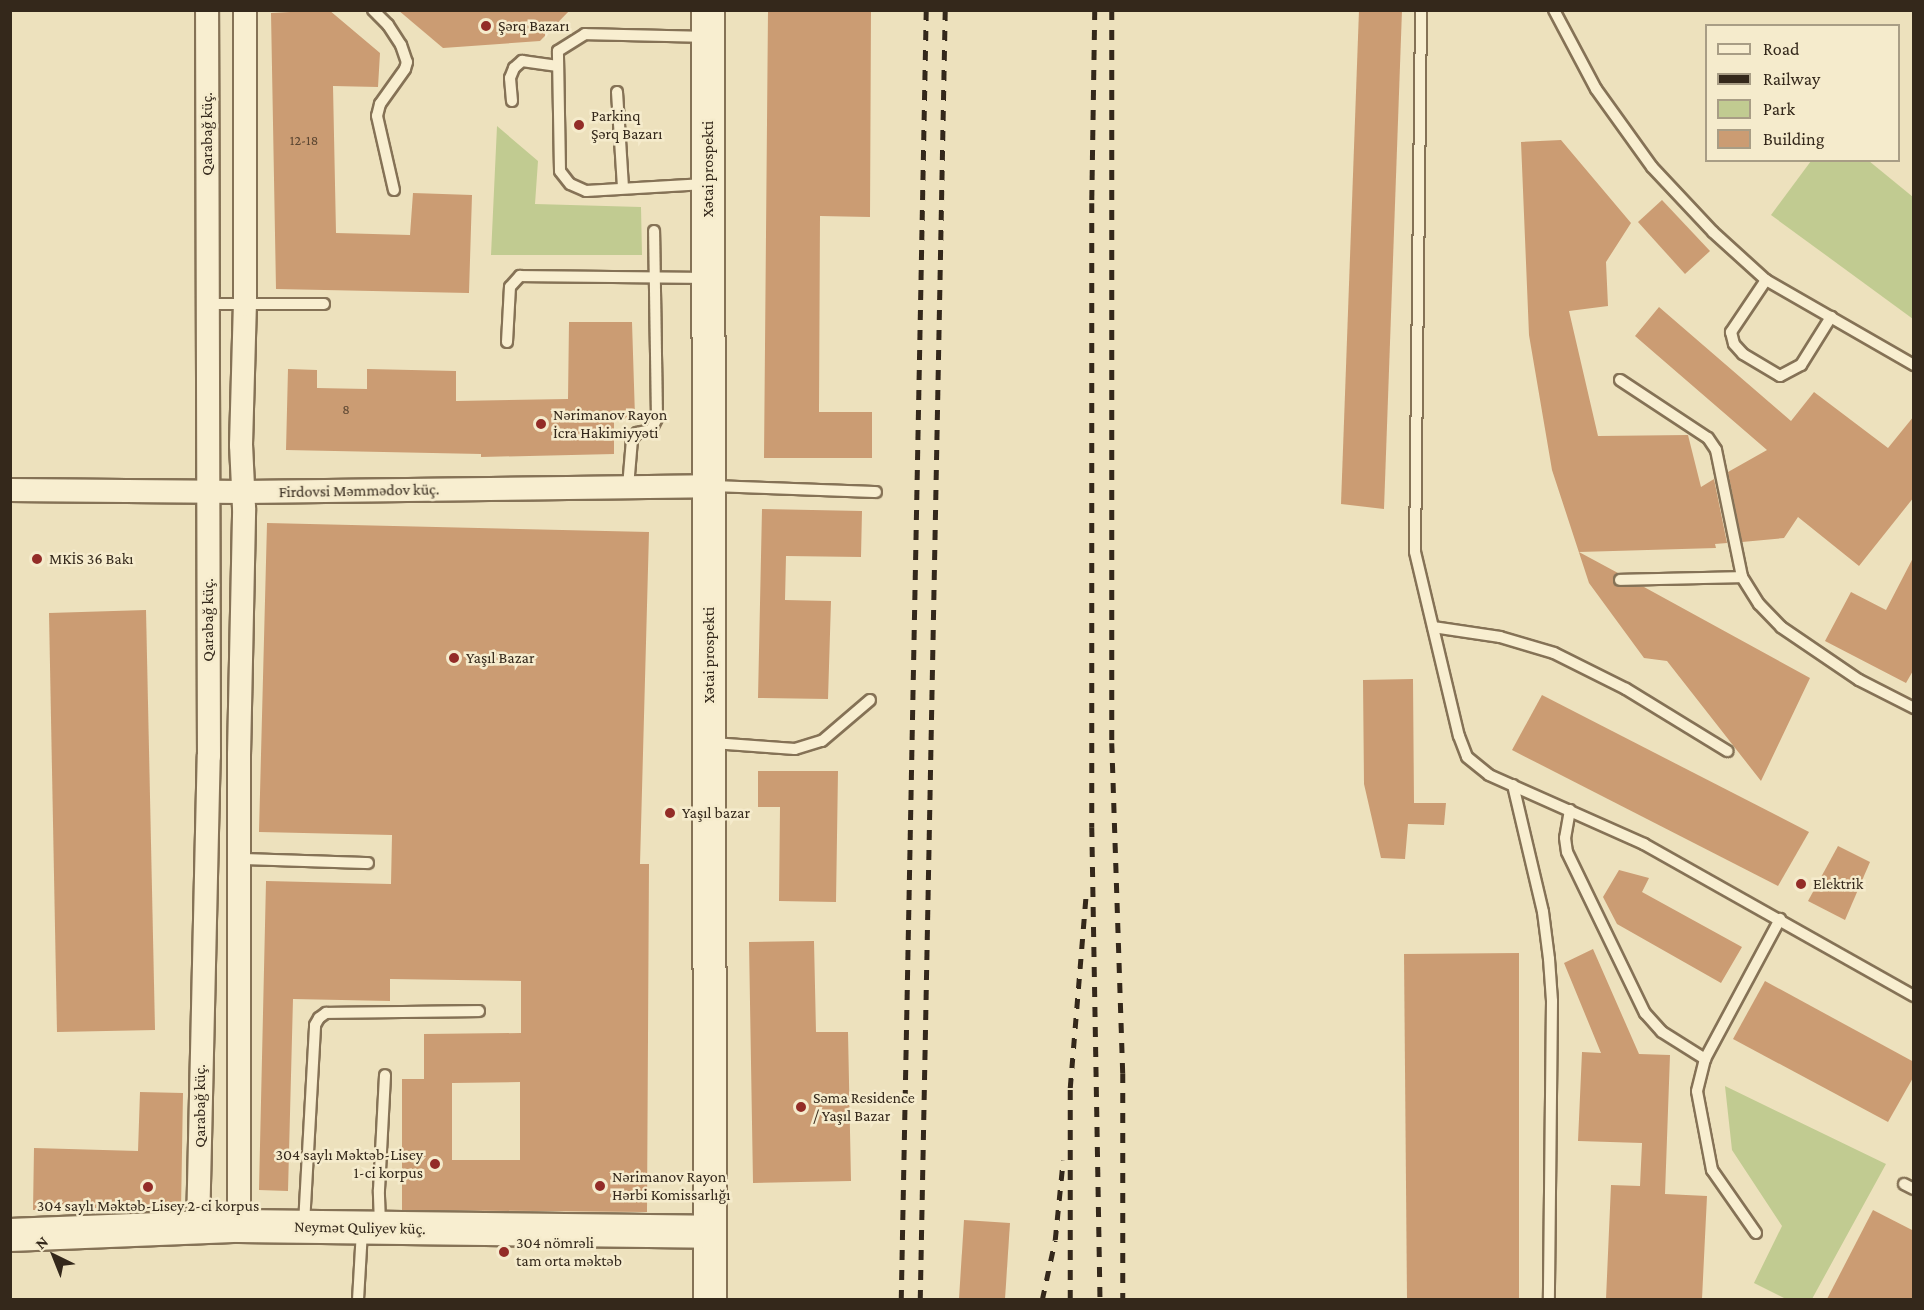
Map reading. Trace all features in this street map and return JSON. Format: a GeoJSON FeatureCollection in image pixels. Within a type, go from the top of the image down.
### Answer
{"type":"FeatureCollection","features":[{"type":"Feature","properties":{"kind":"main road","name":"Xətai prospekti"},"geometry":{"type":"LineString","coordinates":[[707,24],[710,1299]]}},
{"type":"Feature","properties":{"kind":"main road","name":"Neymət Quliyev küç."},"geometry":{"type":"LineString","coordinates":[[10,1235],[239,1226],[710,1232]]}},
{"type":"Feature","properties":{"kind":"street","name":"Qarabağ küç."},"geometry":{"type":"LineString","coordinates":[[198,1229],[209,756],[207,10]]}},
{"type":"Feature","properties":{"kind":"street","name":"Qarabağ küç."},"geometry":{"type":"LineString","coordinates":[[239,1226],[241,859],[239,755],[243,492],[241,445],[245,306],[245,10]]}},
{"type":"Feature","properties":{"kind":"street","name":"Firdovsi Məmmədov küç."},"geometry":{"type":"LineString","coordinates":[[10,490],[243,492],[708,486]]}},
{"type":"Feature","properties":{"kind":"lane"},"geometry":{"type":"LineString","coordinates":[[373,10],[388,25],[401,45],[407,62],[405,69],[380,104],[377,116],[394,190]]}},
{"type":"Feature","properties":{"kind":"lane"},"geometry":{"type":"LineString","coordinates":[[1421,10],[1415,552],[1467,757],[1489,775],[1644,844],[1914,996]]}},
{"type":"Feature","properties":{"kind":"lane"},"geometry":{"type":"LineString","coordinates":[[1554,10],[1596,89],[1652,167],[1713,232],[1767,280],[1914,365]]}},
{"type":"Feature","properties":{"kind":"lane"},"geometry":{"type":"LineString","coordinates":[[707,24],[585,34],[558,51],[558,66],[560,171],[570,184],[586,191],[708,184]]}},
{"type":"Feature","properties":{"kind":"lane"},"geometry":{"type":"LineString","coordinates":[[512,101],[510,78],[514,68],[522,61],[558,66]]}},
{"type":"Feature","properties":{"kind":"lane"},"geometry":{"type":"LineString","coordinates":[[617,92],[623,188]]}},
{"type":"Feature","properties":{"kind":"lane"},"geometry":{"type":"LineString","coordinates":[[628,487],[632,439],[637,433],[651,430],[657,418],[654,231]]}},
{"type":"Feature","properties":{"kind":"lane"},"geometry":{"type":"LineString","coordinates":[[507,342],[510,287],[520,276],[709,278]]}},
{"type":"Feature","properties":{"kind":"lane"},"geometry":{"type":"LineString","coordinates":[[1767,280],[1731,332],[1734,344],[1743,354],[1780,376],[1801,365],[1831,317]]}},
{"type":"Feature","properties":{"kind":"lane"},"geometry":{"type":"LineString","coordinates":[[207,304],[245,306],[324,304]]}},
{"type":"Feature","properties":{"kind":"lane"},"geometry":{"type":"LineString","coordinates":[[1620,380],[1708,438],[1716,450],[1742,577],[1759,604],[1781,627],[1859,680],[1914,708]]}},
{"type":"Feature","properties":{"kind":"lane"},"geometry":{"type":"LineString","coordinates":[[708,486],[876,492]]}},
{"type":"Feature","properties":{"kind":"lane"},"geometry":{"type":"LineString","coordinates":[[1620,580],[1742,577]]}},
{"type":"Feature","properties":{"kind":"lane"},"geometry":{"type":"LineString","coordinates":[[1433,627],[1500,637],[1554,653],[1626,689],[1727,751]]}},
{"type":"Feature","properties":{"kind":"lane"},"geometry":{"type":"LineString","coordinates":[[710,743],[795,749],[822,741],[870,700]]}},
{"type":"Feature","properties":{"kind":"lane"},"geometry":{"type":"LineString","coordinates":[[1513,785],[1543,912],[1550,959],[1552,1001],[1549,1299]]}},
{"type":"Feature","properties":{"kind":"lane"},"geometry":{"type":"LineString","coordinates":[[1570,810],[1565,838],[1567,852],[1645,1013],[1662,1032],[1705,1059]]}},
{"type":"Feature","properties":{"kind":"lane"},"geometry":{"type":"LineString","coordinates":[[241,859],[368,862]]}},
{"type":"Feature","properties":{"kind":"lane"},"geometry":{"type":"LineString","coordinates":[[1756,1233],[1712,1170],[1697,1091],[1705,1059],[1780,919]]}},
{"type":"Feature","properties":{"kind":"lane"},"geometry":{"type":"LineString","coordinates":[[304,1228],[315,1025],[319,1018],[326,1013],[479,1011]]}},
{"type":"Feature","properties":{"kind":"lane"},"geometry":{"type":"LineString","coordinates":[[358,1299],[379,1190],[384,1075]]}},
{"type":"Feature","properties":{"kind":"green space"},"geometry":{"type":"Polygon","coordinates":[[[497,126],[538,161],[535,204],[641,207],[642,255],[491,255],[497,126]]]}},
{"type":"Feature","properties":{"kind":"green space"},"geometry":{"type":"Polygon","coordinates":[[[1810,162],[1870,162],[1913,197],[1913,319],[1771,215],[1810,162]]]}},
{"type":"Feature","properties":{"kind":"green space"},"geometry":{"type":"Polygon","coordinates":[[[1725,1086],[1886,1164],[1812,1299],[1786,1299],[1754,1283],[1782,1226],[1732,1150],[1725,1086]]]}},
{"type":"Feature","properties":{"kind":"building"},"geometry":{"type":"Polygon","coordinates":[[[329,10],[380,53],[378,87],[333,86],[336,233],[410,235],[413,193],[472,195],[469,293],[276,289],[271,13],[329,10]]]}},
{"type":"Feature","properties":{"kind":"building","name":"Şərq Bazarı"},"geometry":{"type":"Polygon","coordinates":[[[398,10],[570,10],[540,41],[443,48],[398,10]]]}},
{"type":"Feature","properties":{"kind":"building"},"geometry":{"type":"Polygon","coordinates":[[[768,10],[871,10],[870,217],[820,216],[819,412],[872,412],[872,458],[764,458],[768,10]]]}},
{"type":"Feature","properties":{"kind":"building"},"geometry":{"type":"Polygon","coordinates":[[[1359,10],[1402,10],[1384,509],[1341,504],[1359,10]]]}},
{"type":"Feature","properties":{"kind":"building"},"geometry":{"type":"Polygon","coordinates":[[[1561,140],[1631,223],[1606,262],[1608,306],[1569,311],[1598,436],[1688,435],[1701,487],[1714,479],[1727,543],[1715,544],[1716,548],[1579,552],[1618,573],[1613,580],[1616,586],[1644,587],[1810,678],[1761,781],[1667,661],[1644,658],[1589,583],[1552,470],[1529,335],[1521,142],[1561,140]]]}},
{"type":"Feature","properties":{"kind":"building"},"geometry":{"type":"Polygon","coordinates":[[[1662,200],[1710,251],[1685,274],[1638,222],[1662,200]]]}},
{"type":"Feature","properties":{"kind":"building"},"geometry":{"type":"Polygon","coordinates":[[[1659,307],[1791,421],[1814,392],[1888,448],[1914,416],[1914,497],[1859,566],[1798,517],[1784,538],[1742,542],[1728,472],[1767,450],[1635,336],[1659,307]]]}},
{"type":"Feature","properties":{"kind":"building"},"geometry":{"type":"Polygon","coordinates":[[[569,322],[632,322],[635,417],[614,420],[614,454],[481,457],[481,454],[286,450],[288,369],[317,370],[317,388],[367,389],[367,369],[456,371],[456,401],[568,399],[569,322]]]}},
{"type":"Feature","properties":{"kind":"building"},"geometry":{"type":"Polygon","coordinates":[[[762,509],[862,511],[861,557],[786,556],[785,600],[831,601],[828,699],[758,698],[762,509]]]}},
{"type":"Feature","properties":{"kind":"building"},"geometry":{"type":"Polygon","coordinates":[[[267,523],[649,532],[640,864],[649,864],[647,1212],[402,1210],[402,1079],[424,1079],[424,1034],[521,1033],[521,981],[390,979],[390,1001],[293,999],[288,1191],[259,1190],[266,881],[391,884],[392,835],[259,832],[267,523]],[[520,1082],[452,1083],[452,1160],[520,1160],[520,1082]]]}},
{"type":"Feature","properties":{"kind":"building"},"geometry":{"type":"Polygon","coordinates":[[[1914,556],[1914,669],[1906,683],[1825,641],[1851,592],[1886,610],[1914,556]]]}},
{"type":"Feature","properties":{"kind":"building"},"geometry":{"type":"Polygon","coordinates":[[[146,610],[155,1030],[57,1032],[49,613],[146,610]]]}},
{"type":"Feature","properties":{"kind":"building"},"geometry":{"type":"Polygon","coordinates":[[[1413,679],[1414,803],[1446,803],[1444,825],[1408,824],[1405,859],[1381,858],[1364,784],[1363,680],[1413,679]]]}},
{"type":"Feature","properties":{"kind":"building"},"geometry":{"type":"Polygon","coordinates":[[[1542,695],[1809,832],[1778,886],[1512,750],[1542,695]]]}},
{"type":"Feature","properties":{"kind":"building"},"geometry":{"type":"Polygon","coordinates":[[[758,771],[838,771],[836,902],[779,901],[780,807],[758,807],[758,771]]]}},
{"type":"Feature","properties":{"kind":"building"},"geometry":{"type":"Polygon","coordinates":[[[1838,846],[1870,862],[1845,920],[1808,901],[1838,846]]]}},
{"type":"Feature","properties":{"kind":"building"},"geometry":{"type":"Polygon","coordinates":[[[1619,870],[1649,878],[1642,892],[1742,947],[1721,983],[1617,924],[1603,897],[1619,870]]]}},
{"type":"Feature","properties":{"kind":"building","name":"Səma Residence / Yaşıl Bazar"},"geometry":{"type":"Polygon","coordinates":[[[814,941],[816,1032],[848,1032],[851,1181],[753,1183],[749,942],[814,941]]]}},
{"type":"Feature","properties":{"kind":"building"},"geometry":{"type":"Polygon","coordinates":[[[1593,949],[1639,1054],[1670,1055],[1665,1194],[1707,1196],[1702,1299],[1606,1299],[1611,1185],[1640,1186],[1642,1143],[1578,1141],[1582,1052],[1601,1053],[1564,963],[1593,949]]]}},
{"type":"Feature","properties":{"kind":"building"},"geometry":{"type":"Polygon","coordinates":[[[1519,953],[1519,1299],[1407,1299],[1404,954],[1519,953]]]}},
{"type":"Feature","properties":{"kind":"building"},"geometry":{"type":"Polygon","coordinates":[[[1765,981],[1914,1062],[1914,1076],[1888,1122],[1733,1039],[1765,981]]]}},
{"type":"Feature","properties":{"kind":"building"},"geometry":{"type":"Polygon","coordinates":[[[140,1092],[183,1093],[181,1210],[33,1210],[34,1148],[138,1151],[140,1092]]]}},
{"type":"Feature","properties":{"kind":"building"},"geometry":{"type":"Polygon","coordinates":[[[1873,1210],[1914,1231],[1914,1299],[1827,1299],[1873,1210]]]}},
{"type":"Feature","properties":{"kind":"building"},"geometry":{"type":"Polygon","coordinates":[[[964,1220],[1010,1223],[1005,1299],[959,1299],[964,1220]]]}},
{"type":"Feature","properties":{"kind":"railway"},"geometry":{"type":"LineString","coordinates":[[901,1300],[926,10]]}},
{"type":"Feature","properties":{"kind":"railway"},"geometry":{"type":"LineString","coordinates":[[920,1300],[945,10]]}},
{"type":"Feature","properties":{"kind":"railway"},"geometry":{"type":"LineString","coordinates":[[1095,10],[1092,203],[1092,827],[1100,1300]]}},
{"type":"Feature","properties":{"kind":"railway"},"geometry":{"type":"LineString","coordinates":[[1112,10],[1112,743],[1123,1073],[1123,1300]]}},
{"type":"Feature","properties":{"kind":"railway"},"geometry":{"type":"LineString","coordinates":[[1070,1300],[1070,1088],[1086,895]]}},
{"type":"Feature","properties":{"kind":"railway"},"geometry":{"type":"LineString","coordinates":[[1042,1300],[1055,1240],[1063,1160]]}},
{"type":"Feature","properties":{"kind":"place","name":"Şərq Bazarı"},"geometry":{"type":"Point","coordinates":[486,26]}},
{"type":"Feature","properties":{"kind":"place","name":"Parkinq Şərq Bazarı"},"geometry":{"type":"Point","coordinates":[579,125]}},
{"type":"Feature","properties":{"kind":"place","name":"Nərimanov Rayon İcra Hakimiyyəti"},"geometry":{"type":"Point","coordinates":[541,424]}},
{"type":"Feature","properties":{"kind":"place","name":"MKİS 36 Bakı"},"geometry":{"type":"Point","coordinates":[37,559]}},
{"type":"Feature","properties":{"kind":"place","name":"Yaşıl Bazar"},"geometry":{"type":"Point","coordinates":[454,658]}},
{"type":"Feature","properties":{"kind":"place","name":"Yaşıl bazar"},"geometry":{"type":"Point","coordinates":[670,813]}},
{"type":"Feature","properties":{"kind":"place","name":"Elektrik"},"geometry":{"type":"Point","coordinates":[1801,884]}},
{"type":"Feature","properties":{"kind":"place","name":"Səma Residence / Yaşıl Bazar"},"geometry":{"type":"Point","coordinates":[801,1107]}},
{"type":"Feature","properties":{"kind":"place","name":"304 saylı Məktəb-Lisey 1-ci korpus"},"geometry":{"type":"Point","coordinates":[435,1164]}},
{"type":"Feature","properties":{"kind":"place","name":"Nərimanov Rayon Hərbi Komissarlığı"},"geometry":{"type":"Point","coordinates":[600,1186]}},
{"type":"Feature","properties":{"kind":"place","name":"304 saylı Məktəb-Lisey 2-ci korpus"},"geometry":{"type":"Point","coordinates":[148,1187]}},
{"type":"Feature","properties":{"kind":"place","name":"304 nömrəli tam orta məktəb"},"geometry":{"type":"Point","coordinates":[504,1252]}}]}
